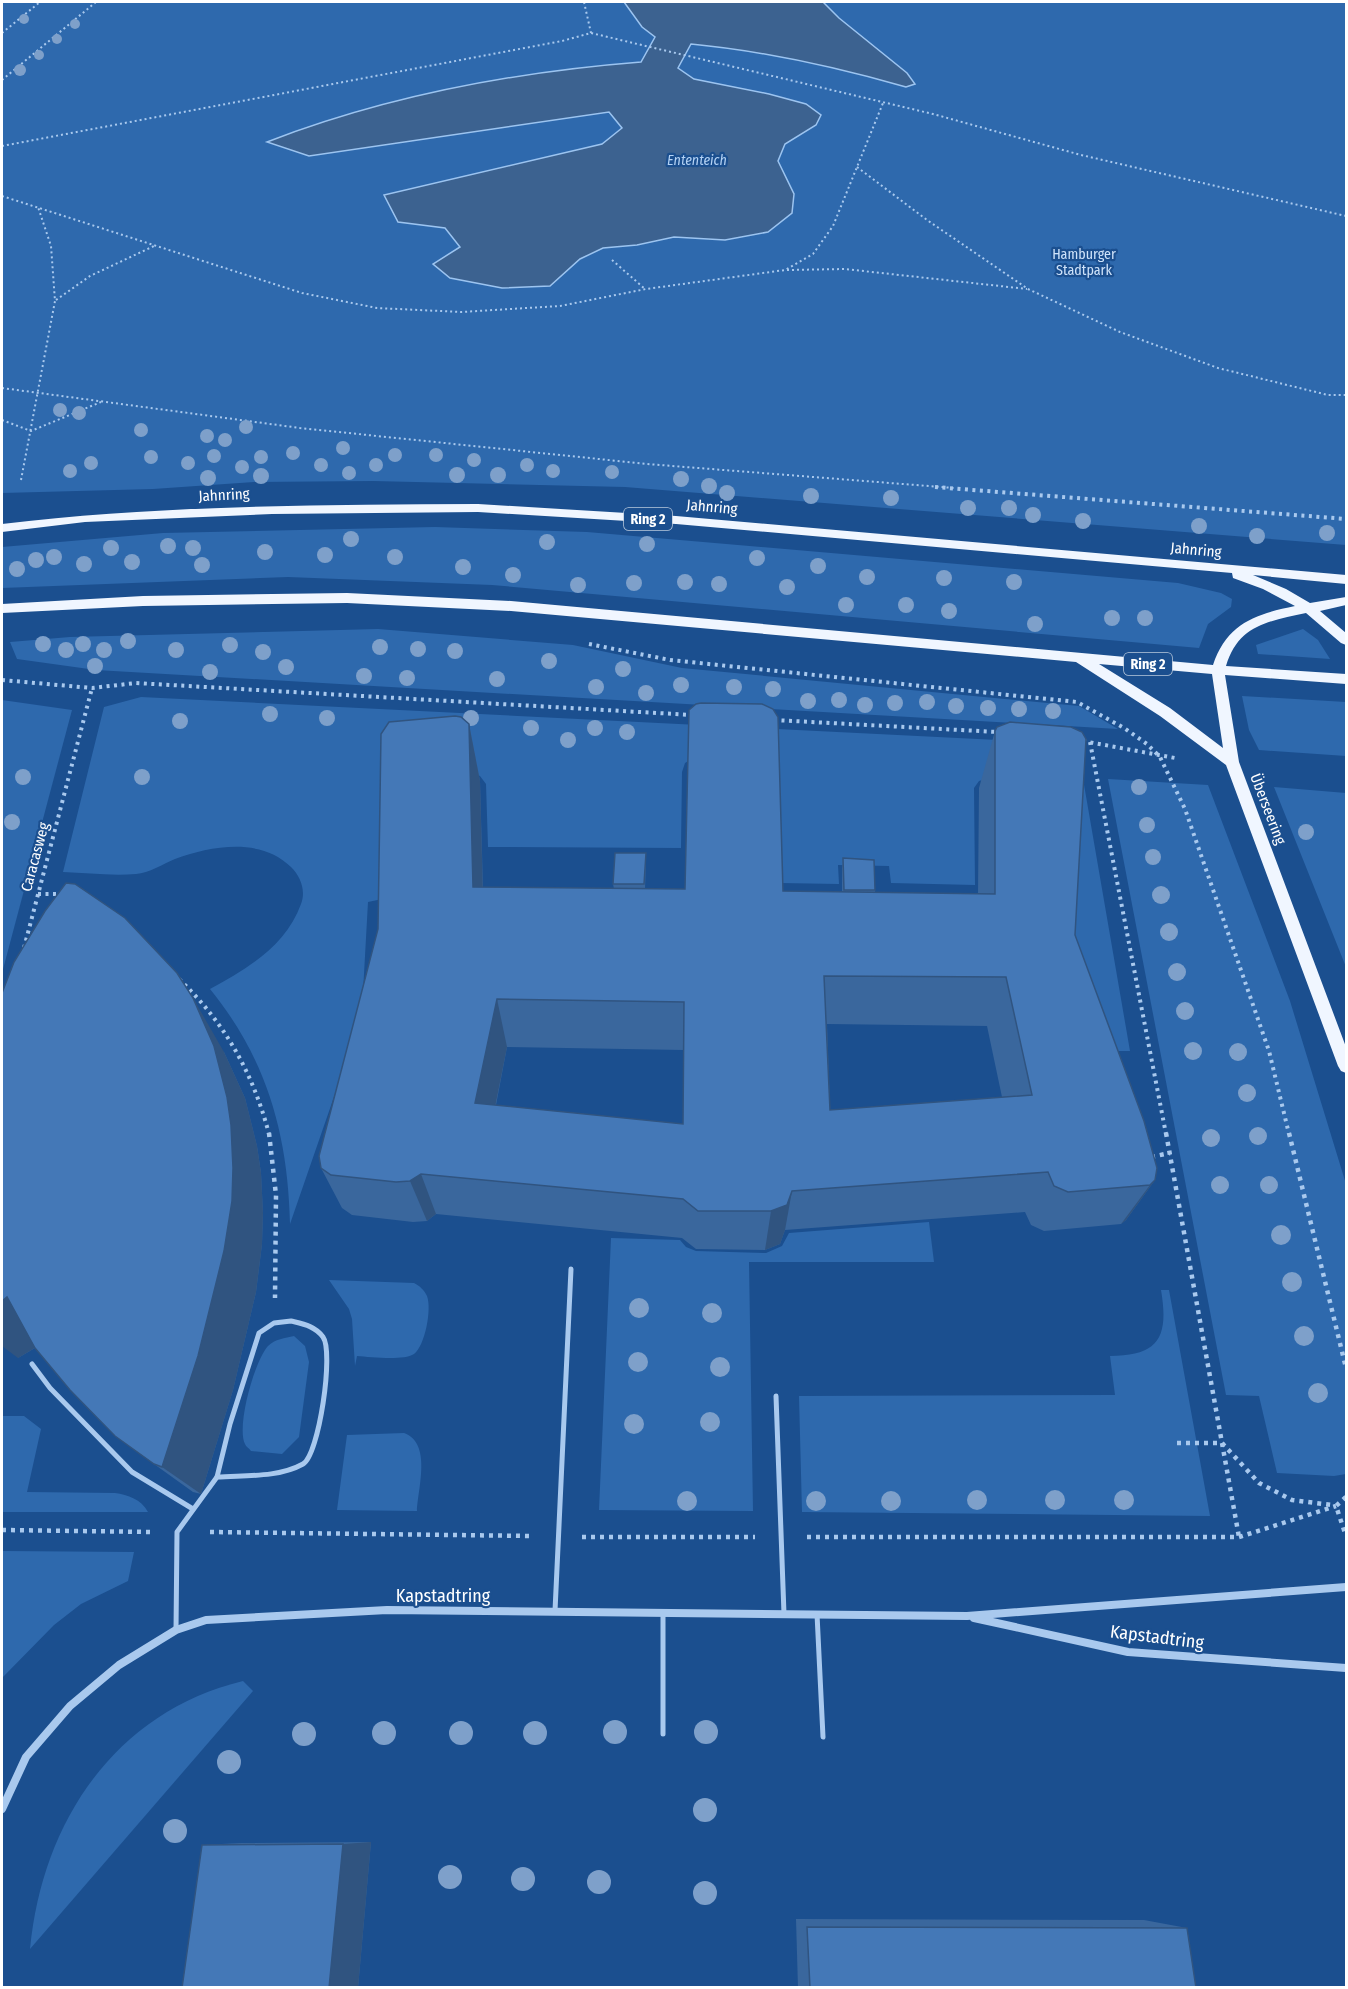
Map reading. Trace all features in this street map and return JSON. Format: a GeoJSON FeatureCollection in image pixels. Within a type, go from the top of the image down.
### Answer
{"type":"FeatureCollection","features":[{"type":"Feature","properties":{"kind":"main road","name":"Jahnring"},"geometry":{"type":"LineString","coordinates":[[2,528],[85,518],[272,510],[478,507],[676,520],[1347,579]]}},
{"type":"Feature","properties":{"kind":"main road"},"geometry":{"type":"LineString","coordinates":[[1210,568],[1243,577],[1310,608],[1347,640]]}},
{"type":"Feature","properties":{"kind":"main road","name":"Ring 2"},"geometry":{"type":"LineString","coordinates":[[2,609],[142,601],[346,598],[511,606],[1078,658],[1347,679]]}},
{"type":"Feature","properties":{"kind":"main road"},"geometry":{"type":"LineString","coordinates":[[1218,670],[1224,651],[1240,630],[1269,616],[1347,600]]}},
{"type":"Feature","properties":{"kind":"main road"},"geometry":{"type":"LineString","coordinates":[[1078,658],[1165,712],[1232,762]]}},
{"type":"Feature","properties":{"kind":"main road","name":"Überseering"},"geometry":{"type":"LineString","coordinates":[[1218,670],[1232,762],[1347,1066]]}},
{"type":"Feature","properties":{"kind":"street","name":"Kapstadtring"},"geometry":{"type":"LineString","coordinates":[[2,1809],[26,1757],[70,1706],[119,1665],[176,1630],[206,1620],[387,1610],[968,1616],[1347,1587]]}},
{"type":"Feature","properties":{"kind":"street","name":"Kapstadtring"},"geometry":{"type":"LineString","coordinates":[[968,1616],[1128,1652],[1347,1668]]}},
{"type":"Feature","properties":{"kind":"lane"},"geometry":{"type":"LineString","coordinates":[[555,1611],[572,1269]]}},
{"type":"Feature","properties":{"kind":"lane"},"geometry":{"type":"LineString","coordinates":[[176,1630],[177,1532],[217,1477],[230,1424],[259,1333],[274,1323],[291,1321],[310,1326],[324,1338],[328,1356],[316,1443],[305,1463],[282,1472],[217,1477]]}},
{"type":"Feature","properties":{"kind":"lane"},"geometry":{"type":"LineString","coordinates":[[32,1364],[50,1388],[132,1472],[193,1509]]}},
{"type":"Feature","properties":{"kind":"lane"},"geometry":{"type":"LineString","coordinates":[[776,1396],[784,1614]]}},
{"type":"Feature","properties":{"kind":"lane"},"geometry":{"type":"LineString","coordinates":[[663,1613],[663,1734]]}},
{"type":"Feature","properties":{"kind":"lane"},"geometry":{"type":"LineString","coordinates":[[817,1614],[823,1737]]}},
{"type":"Feature","properties":{"kind":"path"},"geometry":{"type":"LineString","coordinates":[[2,33],[40,2]]}},
{"type":"Feature","properties":{"kind":"path"},"geometry":{"type":"LineString","coordinates":[[2,80],[96,2]]}},
{"type":"Feature","properties":{"kind":"path"},"geometry":{"type":"LineString","coordinates":[[584,2],[591,33]]}},
{"type":"Feature","properties":{"kind":"path"},"geometry":{"type":"LineString","coordinates":[[2,146],[562,41],[591,33],[1194,182],[1347,216]]}},
{"type":"Feature","properties":{"kind":"path"},"geometry":{"type":"LineString","coordinates":[[785,270],[813,254],[833,226],[884,104]]}},
{"type":"Feature","properties":{"kind":"path"},"geometry":{"type":"LineString","coordinates":[[856,167],[927,220],[1028,289],[1119,332],[1218,368],[1328,394],[1347,395]]}},
{"type":"Feature","properties":{"kind":"path"},"geometry":{"type":"LineString","coordinates":[[2,196],[302,293],[377,308],[461,312],[560,306],[646,289],[785,270],[845,269],[1028,289]]}},
{"type":"Feature","properties":{"kind":"path"},"geometry":{"type":"LineString","coordinates":[[21,480],[56,301],[51,246],[38,207]]}},
{"type":"Feature","properties":{"kind":"path"},"geometry":{"type":"LineString","coordinates":[[56,301],[69,289],[122,260],[154,246]]}},
{"type":"Feature","properties":{"kind":"path"},"geometry":{"type":"LineString","coordinates":[[612,260],[646,289]]}},
{"type":"Feature","properties":{"kind":"path"},"geometry":{"type":"LineString","coordinates":[[2,388],[300,428],[647,464],[1347,519]]}},
{"type":"Feature","properties":{"kind":"path"},"geometry":{"type":"LineString","coordinates":[[2,420],[31,431],[103,402]]}},
{"type":"Feature","properties":{"kind":"path"},"geometry":{"type":"LineString","coordinates":[[578,642],[670,660],[1077,702],[1124,728],[1161,757],[1196,840],[1269,1052],[1347,1368]]}},
{"type":"Feature","properties":{"kind":"path"},"geometry":{"type":"LineString","coordinates":[[2,680],[92,688],[135,683],[698,716]]}},
{"type":"Feature","properties":{"kind":"path","name":"Caracasweg"},"geometry":{"type":"LineString","coordinates":[[23,951],[92,688]]}},
{"type":"Feature","properties":{"kind":"path"},"geometry":{"type":"LineString","coordinates":[[770,720],[1004,733]]}},
{"type":"Feature","properties":{"kind":"path"},"geometry":{"type":"LineString","coordinates":[[1080,740],[1161,757],[1183,759]]}},
{"type":"Feature","properties":{"kind":"path"},"geometry":{"type":"LineString","coordinates":[[1090,742],[1170,1153],[1239,1538]]}},
{"type":"Feature","properties":{"kind":"path"},"geometry":{"type":"LineString","coordinates":[[38,894],[68,894]]}},
{"type":"Feature","properties":{"kind":"path"},"geometry":{"type":"LineString","coordinates":[[178,977],[219,1020],[250,1080],[266,1123],[274,1161],[276,1213],[274,1323]]}},
{"type":"Feature","properties":{"kind":"path"},"geometry":{"type":"LineString","coordinates":[[1148,1157],[1170,1153]]}},
{"type":"Feature","properties":{"kind":"path"},"geometry":{"type":"LineString","coordinates":[[1177,1443],[1222,1443],[1259,1483],[1292,1500],[1336,1506]]}},
{"type":"Feature","properties":{"kind":"path"},"geometry":{"type":"LineString","coordinates":[[2,1530],[781,1538],[1239,1538],[1336,1506],[1347,1497]]}},
{"type":"Feature","properties":{"kind":"path"},"geometry":{"type":"LineString","coordinates":[[1336,1506],[1347,1536]]}},
{"type":"Feature","properties":{"kind":"green space","name":"Hamburger Stadtpark"},"geometry":{"type":"Polygon","coordinates":[[[2,2],[1346,2],[1346,545],[625,487],[373,481],[254,482],[153,489],[2,493],[2,2]]]}},
{"type":"Feature","properties":{"kind":"green space"},"geometry":{"type":"Polygon","coordinates":[[[435,527],[587,532],[1178,583],[1221,593],[1232,599],[1231,607],[1208,624],[1199,648],[492,585],[288,577],[2,588],[2,547],[163,533],[435,527]]]}},
{"type":"Feature","properties":{"kind":"green space"},"geometry":{"type":"Polygon","coordinates":[[[378,629],[573,645],[682,668],[1079,706],[1118,729],[96,670],[17,659],[10,642],[70,637],[378,629]]]}},
{"type":"Feature","properties":{"kind":"green space"},"geometry":{"type":"Polygon","coordinates":[[[1303,629],[1318,640],[1330,659],[1258,654],[1256,645],[1303,629]]]}},
{"type":"Feature","properties":{"kind":"green space"},"geometry":{"type":"Polygon","coordinates":[[[1242,696],[1346,702],[1346,756],[1259,750],[1249,730],[1242,696]]]}},
{"type":"Feature","properties":{"kind":"green space"},"geometry":{"type":"Polygon","coordinates":[[[141,697],[1077,744],[1130,1051],[1107,1051],[992,777],[979,781],[974,788],[975,885],[891,883],[889,866],[838,865],[839,884],[780,883],[693,758],[685,763],[682,772],[681,848],[488,847],[486,784],[480,776],[467,770],[387,898],[368,902],[363,992],[345,1065],[290,1224],[285,1160],[271,1099],[246,1043],[210,989],[264,955],[286,932],[302,899],[302,884],[297,875],[279,858],[265,851],[235,847],[189,854],[136,874],[63,872],[104,707],[141,697]]]}},
{"type":"Feature","properties":{"kind":"green space"},"geometry":{"type":"Polygon","coordinates":[[[2,700],[72,710],[2,973],[2,700]]]}},
{"type":"Feature","properties":{"kind":"green space"},"geometry":{"type":"Polygon","coordinates":[[[1108,779],[1208,785],[1290,1001],[1346,1184],[1346,1474],[1334,1476],[1277,1473],[1259,1396],[1226,1395],[1108,779]]]}},
{"type":"Feature","properties":{"kind":"green space"},"geometry":{"type":"Polygon","coordinates":[[[1274,787],[1346,793],[1346,967],[1274,787]]]}},
{"type":"Feature","properties":{"kind":"green space"},"geometry":{"type":"Polygon","coordinates":[[[929,1222],[934,1262],[749,1262],[753,1511],[599,1510],[611,1238],[680,1240],[686,1247],[696,1251],[766,1253],[782,1246],[789,1233],[929,1222]]]}},
{"type":"Feature","properties":{"kind":"green space"},"geometry":{"type":"Polygon","coordinates":[[[329,1280],[414,1283],[420,1287],[427,1296],[429,1309],[427,1327],[418,1350],[414,1354],[402,1357],[357,1356],[355,1366],[352,1319],[349,1309],[329,1280]]]}},
{"type":"Feature","properties":{"kind":"green space"},"geometry":{"type":"Polygon","coordinates":[[[1161,1290],[1169,1290],[1210,1516],[802,1512],[799,1396],[1115,1395],[1110,1356],[1140,1352],[1150,1348],[1157,1341],[1163,1320],[1161,1290]]]}},
{"type":"Feature","properties":{"kind":"green space"},"geometry":{"type":"Polygon","coordinates":[[[294,1336],[305,1346],[309,1362],[299,1437],[282,1454],[251,1451],[245,1444],[243,1423],[253,1378],[268,1346],[280,1339],[294,1336]]]}},
{"type":"Feature","properties":{"kind":"green space"},"geometry":{"type":"Polygon","coordinates":[[[2,1416],[24,1416],[41,1429],[27,1492],[115,1493],[134,1498],[148,1512],[2,1512],[2,1416]]]}},
{"type":"Feature","properties":{"kind":"green space"},"geometry":{"type":"Polygon","coordinates":[[[404,1433],[413,1438],[421,1456],[417,1511],[337,1510],[347,1435],[404,1433]]]}},
{"type":"Feature","properties":{"kind":"green space"},"geometry":{"type":"Polygon","coordinates":[[[2,1551],[134,1552],[128,1581],[81,1604],[54,1625],[2,1678],[2,1551]]]}},
{"type":"Feature","properties":{"kind":"green space"},"geometry":{"type":"Polygon","coordinates":[[[243,1681],[253,1691],[30,1949],[37,1902],[50,1858],[69,1817],[93,1779],[123,1746],[157,1718],[198,1696],[243,1681]]]}},
{"type":"Feature","properties":{"kind":"water","name":"Ententeich"},"geometry":{"type":"Polygon","coordinates":[[[624,2],[823,2],[839,18],[907,73],[915,84],[906,87],[800,61],[691,44],[678,68],[694,79],[806,104],[821,115],[816,125],[785,144],[778,161],[794,194],[792,213],[768,232],[725,240],[674,237],[637,245],[603,248],[580,259],[550,286],[502,288],[450,278],[433,264],[460,247],[445,228],[398,222],[384,195],[602,144],[622,128],[609,112],[309,156],[267,142],[358,112],[451,88],[546,72],[641,62],[655,37],[642,27],[624,2]]]}},
{"type":"Feature","properties":{"kind":"building"},"geometry":{"type":"Polygon","coordinates":[[[696,704],[762,704],[773,709],[778,717],[783,891],[995,894],[995,731],[997,727],[1010,722],[1071,727],[1082,732],[1086,739],[1075,935],[1144,1121],[1157,1168],[1155,1180],[1150,1185],[1068,1192],[1054,1186],[1048,1172],[792,1191],[787,1205],[771,1211],[698,1211],[683,1199],[421,1174],[410,1181],[396,1182],[331,1175],[321,1168],[319,1156],[378,929],[381,734],[389,722],[455,716],[461,717],[469,724],[473,887],[685,889],[689,710],[696,704]],[[824,976],[830,1110],[1032,1095],[1006,977],[824,976]],[[497,999],[475,1103],[683,1124],[684,1002],[497,999]]]}},
{"type":"Feature","properties":{"kind":"building"},"geometry":{"type":"Polygon","coordinates":[[[615,853],[646,853],[644,884],[613,884],[615,853]]]}},
{"type":"Feature","properties":{"kind":"building"},"geometry":{"type":"Polygon","coordinates":[[[843,858],[874,860],[875,890],[844,890],[843,858]]]}},
{"type":"Feature","properties":{"kind":"building"},"geometry":{"type":"Polygon","coordinates":[[[66,883],[75,884],[125,918],[177,973],[193,998],[214,1046],[227,1097],[233,1168],[232,1201],[224,1251],[198,1356],[162,1467],[154,1464],[115,1436],[70,1390],[35,1348],[7,1297],[2,1301],[2,993],[14,962],[45,911],[66,883]]]}},
{"type":"Feature","properties":{"kind":"building"},"geometry":{"type":"Polygon","coordinates":[[[343,1844],[329,1988],[182,1988],[202,1845],[343,1844]]]}},
{"type":"Feature","properties":{"kind":"building"},"geometry":{"type":"Polygon","coordinates":[[[807,1927],[1187,1928],[1196,1988],[810,1988],[807,1927]]]}}]}
